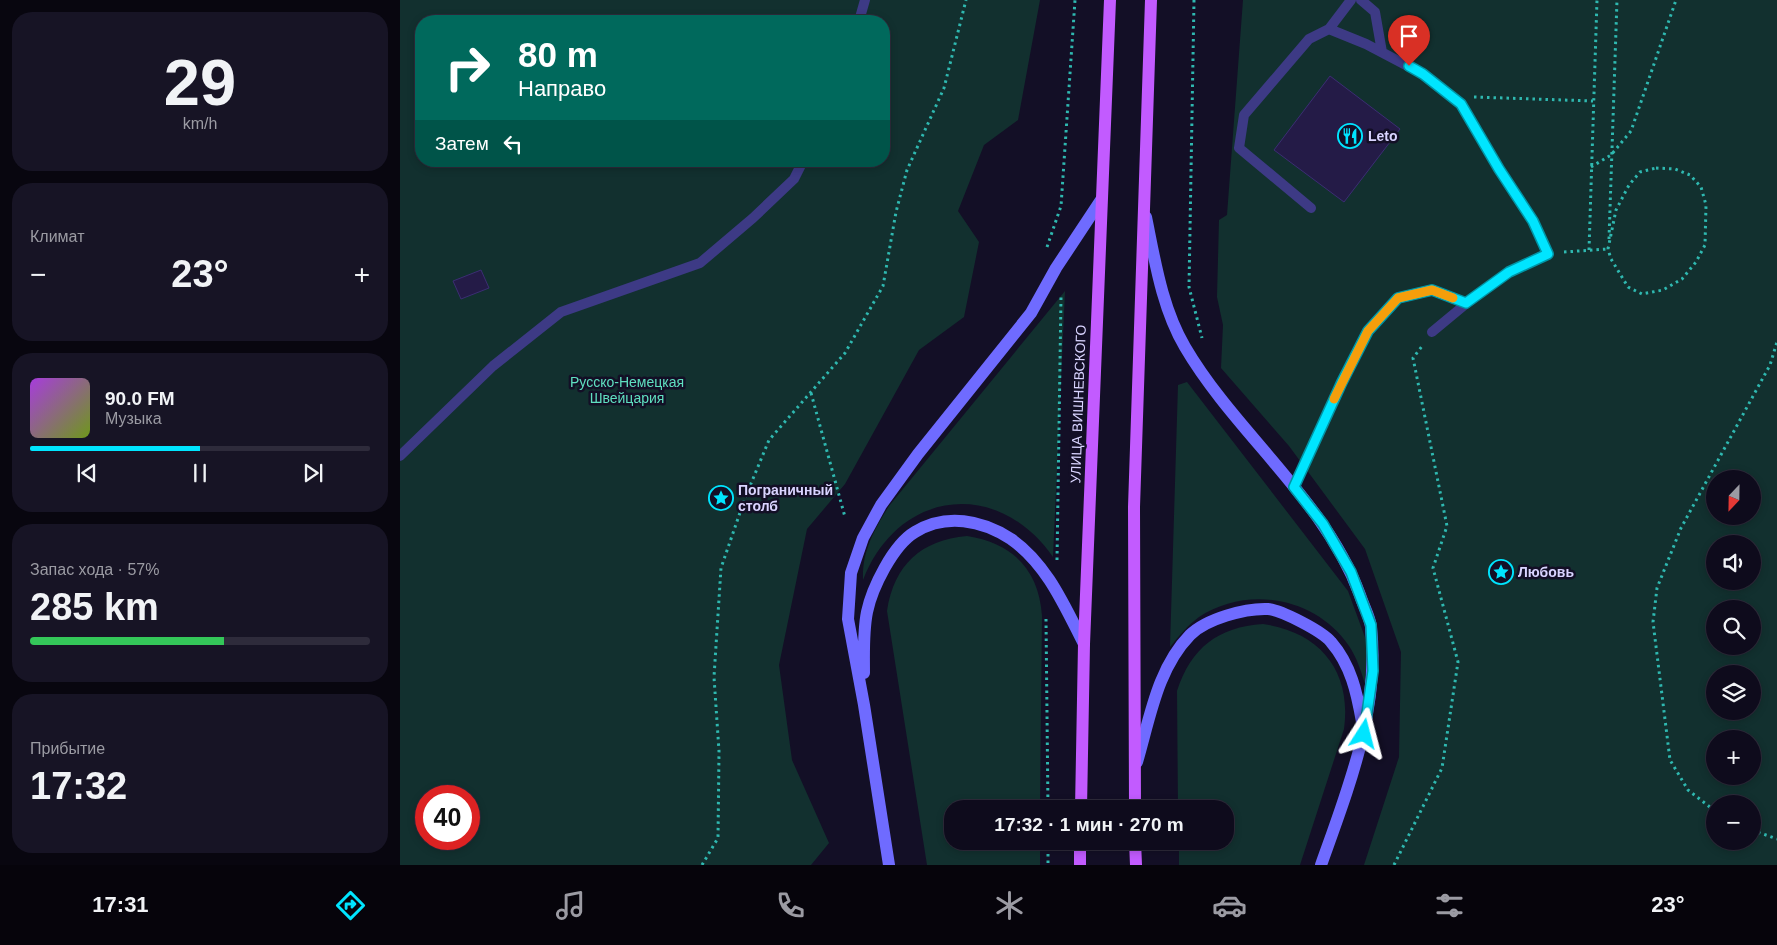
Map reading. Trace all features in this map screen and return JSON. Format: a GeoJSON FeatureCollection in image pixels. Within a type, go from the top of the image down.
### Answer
{"type":"FeatureCollection","features":[{"type":"Feature","properties":{"kind":"main road","name":"УЛИЦА ВИШНЕВСКОГО"},"geometry":{"type":"LineString","coordinates":[[1081,800],[1084,644],[1110,0]]}},
{"type":"Feature","properties":{"kind":"main road"},"geometry":{"type":"LineString","coordinates":[[1135,800],[1134,507],[1152,0]]}},
{"type":"Feature","properties":{"kind":"main road"},"geometry":{"type":"LineString","coordinates":[[1080,850],[1080,865]]}},
{"type":"Feature","properties":{"kind":"main road"},"geometry":{"type":"LineString","coordinates":[[1135,850],[1136,865]]}},
{"type":"Feature","properties":{"kind":"street"},"geometry":{"type":"LineString","coordinates":[[889,865],[864,705],[848,619],[851,573],[863,538],[881,505],[918,454],[1031,313],[1056,268],[1101,200]]}},
{"type":"Feature","properties":{"kind":"street"},"geometry":{"type":"LineString","coordinates":[[1144,207],[1162,294],[1184,345],[1206,379],[1323,524],[1351,572],[1371,625],[1373,671],[1364,734],[1354,771],[1321,865]]}},
{"type":"Feature","properties":{"kind":"street"},"geometry":{"type":"LineString","coordinates":[[864,705],[864,636],[867,612],[873,591],[885,564],[899,548],[914,533],[934,524],[960,520],[988,525],[1012,540],[1032,558],[1055,588],[1084,644]]}},
{"type":"Feature","properties":{"kind":"street"},"geometry":{"type":"LineString","coordinates":[[1134,772],[1163,672],[1192,633],[1210,622],[1238,612],[1270,609],[1309,626],[1330,641],[1344,661],[1356,690],[1364,734]]}},
{"type":"Feature","properties":{"kind":"lane"},"geometry":{"type":"LineString","coordinates":[[861,15],[866,0]]}},
{"type":"Feature","properties":{"kind":"lane"},"geometry":{"type":"LineString","coordinates":[[1311,208],[1240,148],[1244,115],[1308,39],[1329,29],[1351,0]]}},
{"type":"Feature","properties":{"kind":"lane"},"geometry":{"type":"LineString","coordinates":[[1361,0],[1375,12],[1382,52]]}},
{"type":"Feature","properties":{"kind":"lane"},"geometry":{"type":"LineString","coordinates":[[1329,29],[1382,52],[1423,74],[1461,104],[1499,169],[1533,221],[1548,254],[1509,272],[1466,303],[1432,332]]}},
{"type":"Feature","properties":{"kind":"lane"},"geometry":{"type":"LineString","coordinates":[[400,456],[493,366],[561,312],[700,263],[753,218],[794,179],[800,167]]}},
{"type":"Feature","properties":{"kind":"lane"},"geometry":{"type":"LineString","coordinates":[[1294,487],[1342,382],[1368,331],[1398,298],[1432,290],[1466,303]]}},
{"type":"Feature","properties":{"kind":"path"},"geometry":{"type":"LineString","coordinates":[[702,865],[718,838],[719,751],[714,677],[721,568],[769,440],[845,354],[882,286],[907,170],[944,88],[966,0]]}},
{"type":"Feature","properties":{"kind":"path"},"geometry":{"type":"LineString","coordinates":[[1047,248],[1061,206],[1074,0]]}},
{"type":"Feature","properties":{"kind":"path"},"geometry":{"type":"LineString","coordinates":[[1194,0],[1189,287],[1201,336],[1205,344]]}},
{"type":"Feature","properties":{"kind":"path"},"geometry":{"type":"LineString","coordinates":[[1589,250],[1597,0]]}},
{"type":"Feature","properties":{"kind":"path"},"geometry":{"type":"LineString","coordinates":[[1608,249],[1616,210],[1629,185],[1640,172],[1656,168],[1675,169],[1690,175],[1701,187],[1706,205],[1705,244],[1696,262],[1682,279],[1662,290],[1642,294],[1628,287],[1611,259],[1608,249],[1617,0]]}},
{"type":"Feature","properties":{"kind":"path"},"geometry":{"type":"LineString","coordinates":[[1591,167],[1611,155],[1631,131],[1676,0]]}},
{"type":"Feature","properties":{"kind":"path"},"geometry":{"type":"LineString","coordinates":[[1451,96],[1593,101]]}},
{"type":"Feature","properties":{"kind":"path"},"geometry":{"type":"LineString","coordinates":[[1548,254],[1608,249]]}},
{"type":"Feature","properties":{"kind":"path"},"geometry":{"type":"LineString","coordinates":[[1057,566],[1061,290]]}},
{"type":"Feature","properties":{"kind":"path"},"geometry":{"type":"LineString","coordinates":[[1394,865],[1442,768],[1458,662],[1433,568],[1447,526],[1413,358],[1432,332]]}},
{"type":"Feature","properties":{"kind":"path"},"geometry":{"type":"LineString","coordinates":[[1706,804],[1688,790],[1670,760],[1653,622],[1657,588],[1682,528],[1770,365],[1777,342]]}},
{"type":"Feature","properties":{"kind":"path"},"geometry":{"type":"LineString","coordinates":[[811,393],[845,517]]}},
{"type":"Feature","properties":{"kind":"path"},"geometry":{"type":"LineString","coordinates":[[1046,619],[1048,800]]}},
{"type":"Feature","properties":{"kind":"path"},"geometry":{"type":"LineString","coordinates":[[1761,833],[1777,839]]}},
{"type":"Feature","properties":{"kind":"path"},"geometry":{"type":"LineString","coordinates":[[1048,850],[1048,865]]}},
{"type":"Feature","properties":{"kind":"green space","name":"Русско-Немецкая Швейцария"},"geometry":{"type":"Polygon","coordinates":[[[400,0],[1040,0],[1018,120],[984,145],[958,211],[979,242],[964,317],[919,350],[845,484],[807,529],[779,665],[792,760],[829,843],[811,865],[400,865],[400,0]]]}},
{"type":"Feature","properties":{"kind":"green space"},"geometry":{"type":"Polygon","coordinates":[[[1243,0],[1777,0],[1777,865],[1364,865],[1399,757],[1401,652],[1365,549],[1289,446],[1221,368],[1223,325],[1217,297],[1219,220],[1227,215],[1243,0]]]}},
{"type":"Feature","properties":{"kind":"green space"},"geometry":{"type":"Polygon","coordinates":[[[1065,291],[1053,557],[1030,531],[1005,514],[978,505],[950,505],[924,512],[900,527],[879,550],[863,580],[863,569],[870,541],[889,506],[1065,291]]]}},
{"type":"Feature","properties":{"kind":"green space"},"geometry":{"type":"Polygon","coordinates":[[[1187,382],[1348,591],[1366,640],[1365,684],[1352,651],[1335,629],[1318,616],[1300,607],[1280,601],[1259,599],[1238,601],[1218,607],[1195,620],[1170,647],[1178,385],[1187,382]]]}},
{"type":"Feature","properties":{"kind":"green space"},"geometry":{"type":"Polygon","coordinates":[[[967,536],[998,545],[1021,561],[1035,585],[1040,600],[1042,616],[1040,800],[944,800],[944,850],[1040,850],[1040,865],[927,865],[887,611],[896,580],[903,568],[923,549],[951,538],[967,536]]]}},
{"type":"Feature","properties":{"kind":"green space"},"geometry":{"type":"Polygon","coordinates":[[[1263,624],[1283,628],[1316,645],[1337,672],[1343,689],[1345,708],[1344,729],[1300,865],[1179,865],[1179,850],[1234,850],[1234,800],[1178,800],[1177,691],[1190,663],[1208,642],[1220,635],[1247,626],[1263,624]]]}},
{"type":"Feature","properties":{"kind":"building"},"geometry":{"type":"Polygon","coordinates":[[[1330,76],[1400,129],[1344,202],[1274,150],[1330,76]]]}},
{"type":"Feature","properties":{"kind":"building"},"geometry":{"type":"Polygon","coordinates":[[[481,270],[489,288],[461,299],[453,281],[481,270]]]}},
{"type":"Feature","properties":{"kind":"slow traffic"},"geometry":{"type":"LineString","coordinates":[[1334,399],[1368,331],[1398,298],[1432,290],[1453,298]]}},
{"type":"Feature","properties":{"kind":"place","name":"Leto"},"geometry":{"type":"Point","coordinates":[1350,136]}},
{"type":"Feature","properties":{"kind":"place","name":"Пограничный столб"},"geometry":{"type":"Point","coordinates":[721,498]}},
{"type":"Feature","properties":{"kind":"place","name":"Любовь"},"geometry":{"type":"Point","coordinates":[1501,572]}},
{"type":"Feature","properties":{"kind":"route"},"geometry":{"type":"LineString","coordinates":[[1364,734],[1373,671],[1371,625],[1351,572],[1323,524],[1294,487],[1300,478],[1342,382],[1368,331],[1398,298],[1432,290],[1466,303],[1509,272],[1548,254],[1533,221],[1499,169],[1461,104],[1423,74],[1409,66]]}}]}
